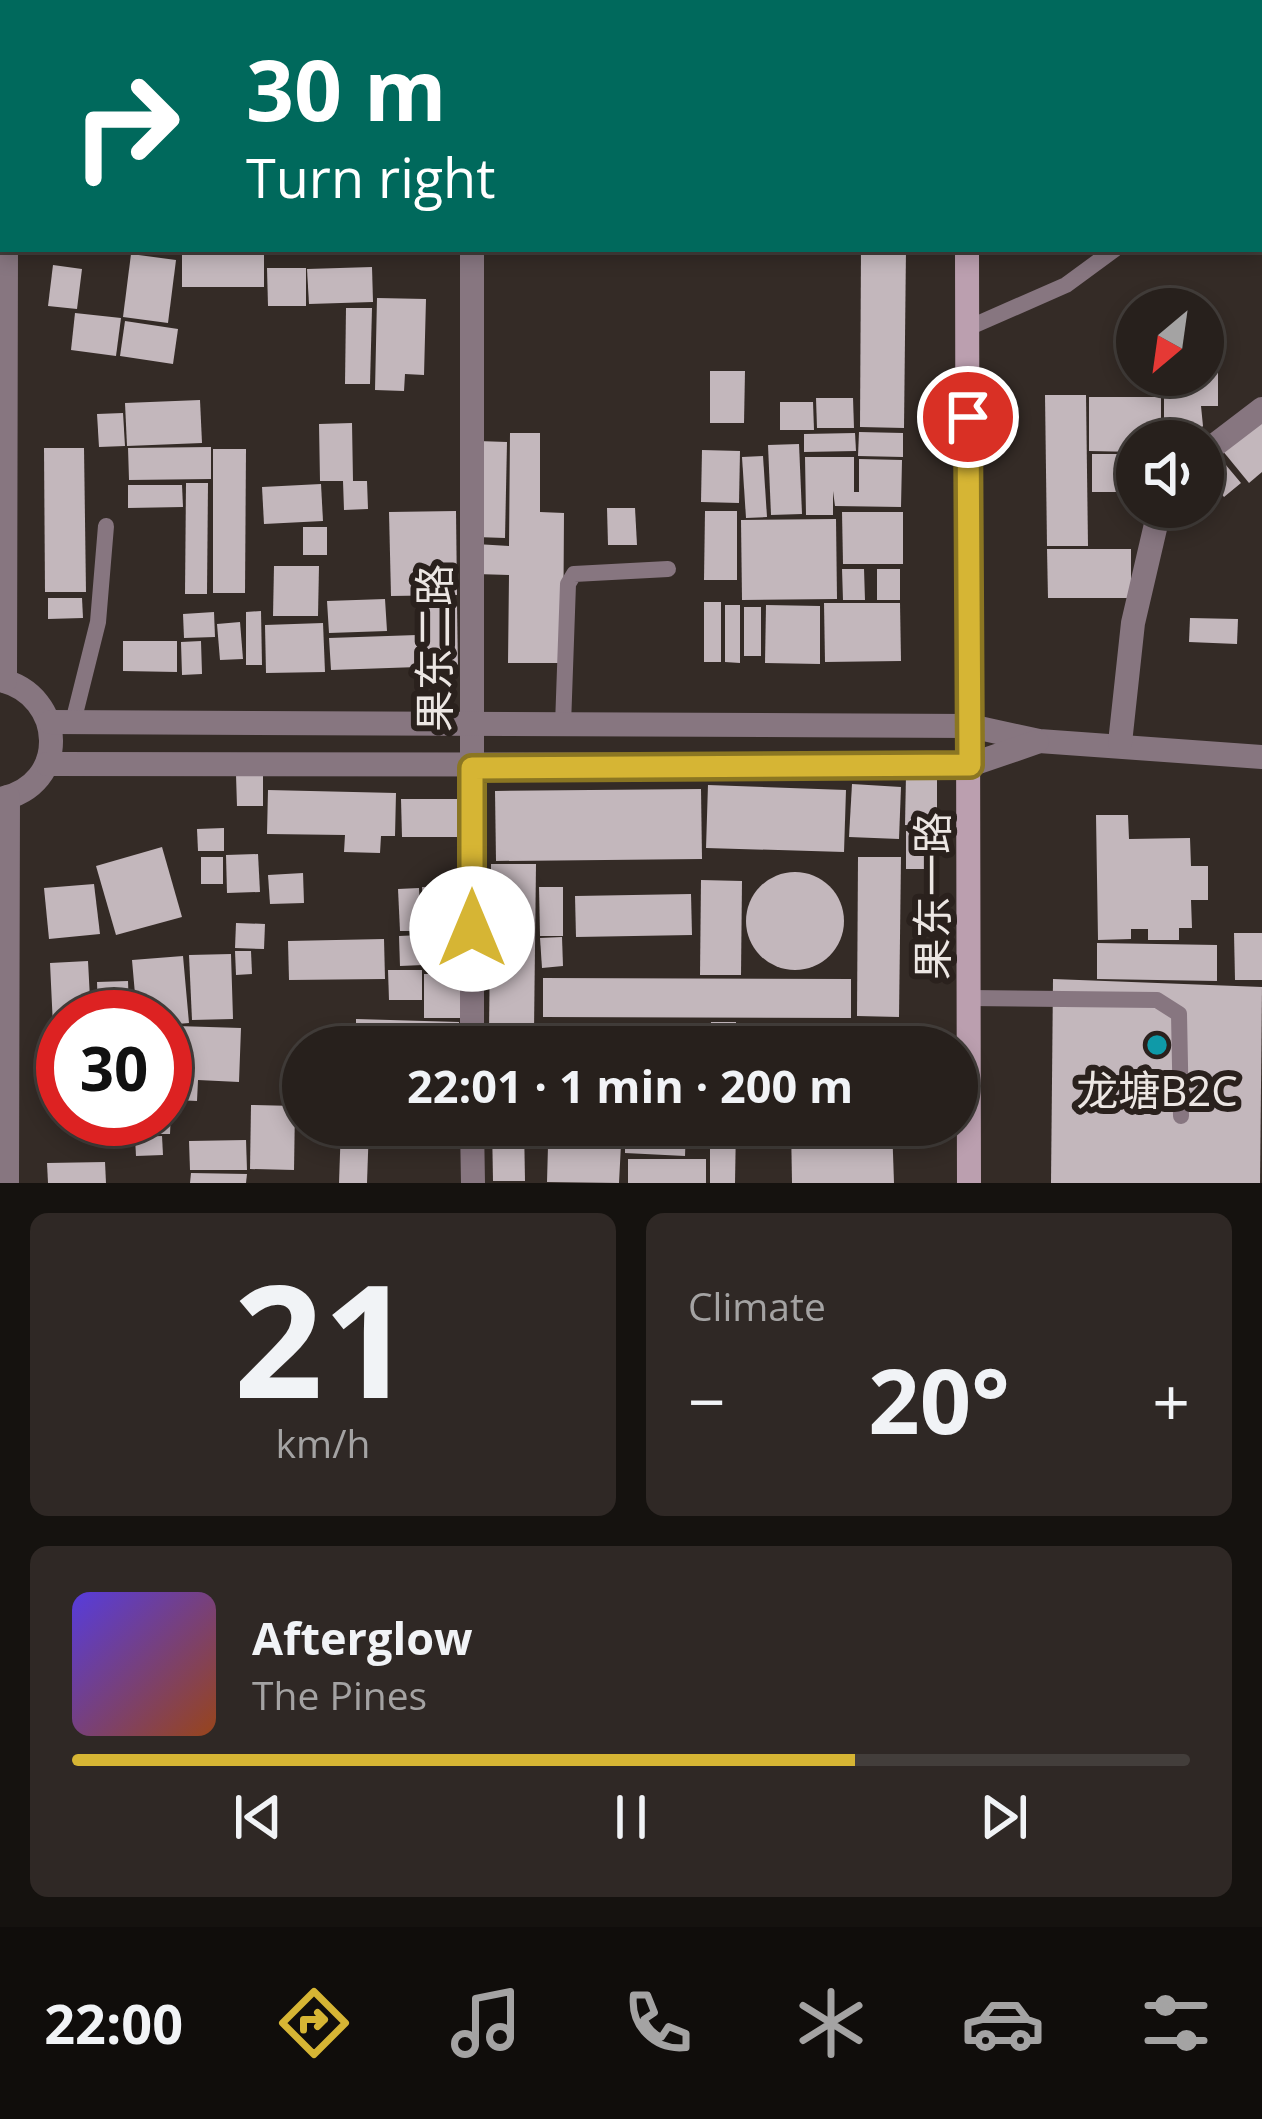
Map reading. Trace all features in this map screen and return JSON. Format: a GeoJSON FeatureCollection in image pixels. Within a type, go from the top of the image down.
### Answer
{"type":"FeatureCollection","features":[{"type":"Feature","properties":{"kind":"main road","name":"果东一路"},"geometry":{"type":"LineString","coordinates":[[968,252],[969,1183]]}},
{"type":"Feature","properties":{"kind":"street"},"geometry":{"type":"LineString","coordinates":[[6,252],[3,680],[31,693],[62,722],[970,726],[1039,741],[1120,743],[1262,757]]}},
{"type":"Feature","properties":{"kind":"street","name":"果东二路"},"geometry":{"type":"LineString","coordinates":[[472,252],[472,1026]]}},
{"type":"Feature","properties":{"kind":"street"},"geometry":{"type":"LineString","coordinates":[[1224,438],[1262,410]]}},
{"type":"Feature","properties":{"kind":"street"},"geometry":{"type":"LineString","coordinates":[[1120,743],[1133,623],[1155,528]]}},
{"type":"Feature","properties":{"kind":"street"},"geometry":{"type":"LineString","coordinates":[[7,1183],[4,798],[28,788],[47,764],[62,722]]}},
{"type":"Feature","properties":{"kind":"street"},"geometry":{"type":"LineString","coordinates":[[253,766],[254,723]]}},
{"type":"Feature","properties":{"kind":"street"},"geometry":{"type":"LineString","coordinates":[[691,726],[693,766]]}},
{"type":"Feature","properties":{"kind":"street"},"geometry":{"type":"LineString","coordinates":[[47,764],[970,765],[1039,741]]}},
{"type":"Feature","properties":{"kind":"street"},"geometry":{"type":"LineString","coordinates":[[472,1146],[472,1183]]}},
{"type":"Feature","properties":{"kind":"lane"},"geometry":{"type":"LineString","coordinates":[[968,328],[1066,285],[1111,252]]}},
{"type":"Feature","properties":{"kind":"lane"},"geometry":{"type":"LineString","coordinates":[[62,722],[98,622],[106,526]]}},
{"type":"Feature","properties":{"kind":"lane"},"geometry":{"type":"LineString","coordinates":[[563,725],[568,584],[574,574],[668,569]]}},
{"type":"Feature","properties":{"kind":"lane"},"geometry":{"type":"LineString","coordinates":[[969,998],[1157,1000],[1172,1006],[1179,1014],[1181,1116]]}},
{"type":"Feature","properties":{"kind":"building"},"geometry":{"type":"Polygon","coordinates":[[[182,252],[264,252],[264,287],[182,287],[182,252]]]}},
{"type":"Feature","properties":{"kind":"building"},"geometry":{"type":"Polygon","coordinates":[[[861,252],[906,252],[904,428],[860,427],[861,252]]]}},
{"type":"Feature","properties":{"kind":"building"},"geometry":{"type":"Polygon","coordinates":[[[131,254],[176,260],[168,323],[123,317],[131,254]]]}},
{"type":"Feature","properties":{"kind":"building"},"geometry":{"type":"Polygon","coordinates":[[[53,265],[82,269],[77,309],[48,306],[53,265]]]}},
{"type":"Feature","properties":{"kind":"building"},"geometry":{"type":"Polygon","coordinates":[[[372,267],[373,302],[309,304],[307,269],[372,267]]]}},
{"type":"Feature","properties":{"kind":"building"},"geometry":{"type":"Polygon","coordinates":[[[267,268],[306,268],[306,306],[268,306],[267,268]]]}},
{"type":"Feature","properties":{"kind":"building"},"geometry":{"type":"Polygon","coordinates":[[[377,298],[426,299],[424,375],[405,374],[404,391],[375,390],[377,298]]]}},
{"type":"Feature","properties":{"kind":"building"},"geometry":{"type":"Polygon","coordinates":[[[346,308],[372,308],[370,384],[345,384],[346,308]]]}},
{"type":"Feature","properties":{"kind":"building"},"geometry":{"type":"Polygon","coordinates":[[[75,313],[121,318],[116,356],[71,350],[75,313]]]}},
{"type":"Feature","properties":{"kind":"building"},"geometry":{"type":"Polygon","coordinates":[[[125,321],[178,329],[173,364],[120,356],[125,321]]]}},
{"type":"Feature","properties":{"kind":"building"},"geometry":{"type":"Polygon","coordinates":[[[710,371],[745,371],[744,423],[710,423],[710,371]]]}},
{"type":"Feature","properties":{"kind":"building"},"geometry":{"type":"Polygon","coordinates":[[[1045,395],[1086,395],[1088,546],[1047,546],[1045,395]]]}},
{"type":"Feature","properties":{"kind":"building"},"geometry":{"type":"Polygon","coordinates":[[[1164,396],[1218,396],[1218,406],[1201,406],[1202,420],[1164,420],[1164,396]]]}},
{"type":"Feature","properties":{"kind":"building"},"geometry":{"type":"Polygon","coordinates":[[[1089,397],[1161,397],[1161,420],[1116,420],[1116,452],[1089,451],[1089,397]]]}},
{"type":"Feature","properties":{"kind":"building"},"geometry":{"type":"Polygon","coordinates":[[[816,398],[853,398],[854,428],[817,428],[816,398]]]}},
{"type":"Feature","properties":{"kind":"building"},"geometry":{"type":"Polygon","coordinates":[[[200,400],[202,443],[127,446],[125,403],[200,400]]]}},
{"type":"Feature","properties":{"kind":"building"},"geometry":{"type":"Polygon","coordinates":[[[780,402],[813,402],[814,430],[780,430],[780,402]]]}},
{"type":"Feature","properties":{"kind":"building"},"geometry":{"type":"Polygon","coordinates":[[[123,413],[125,446],[99,447],[97,414],[123,413]]]}},
{"type":"Feature","properties":{"kind":"building"},"geometry":{"type":"Polygon","coordinates":[[[1262,416],[1262,472],[1249,483],[1224,448],[1262,416]]]}},
{"type":"Feature","properties":{"kind":"building"},"geometry":{"type":"Polygon","coordinates":[[[352,423],[353,481],[367,481],[368,509],[344,510],[343,481],[320,481],[319,424],[352,423]]]}},
{"type":"Feature","properties":{"kind":"building"},"geometry":{"type":"Polygon","coordinates":[[[859,432],[903,433],[903,457],[858,456],[859,432]]]}},
{"type":"Feature","properties":{"kind":"building"},"geometry":{"type":"Polygon","coordinates":[[[510,433],[540,433],[540,512],[564,513],[563,663],[508,663],[509,575],[476,574],[476,544],[509,546],[510,433]]]}},
{"type":"Feature","properties":{"kind":"building"},"geometry":{"type":"Polygon","coordinates":[[[855,433],[856,451],[804,452],[804,434],[855,433]]]}},
{"type":"Feature","properties":{"kind":"building"},"geometry":{"type":"Polygon","coordinates":[[[478,441],[507,442],[505,538],[476,537],[478,441]]]}},
{"type":"Feature","properties":{"kind":"building"},"geometry":{"type":"Polygon","coordinates":[[[799,444],[802,514],[771,515],[768,445],[799,444]]]}},
{"type":"Feature","properties":{"kind":"building"},"geometry":{"type":"Polygon","coordinates":[[[211,447],[211,479],[129,480],[128,448],[211,447]]]}},
{"type":"Feature","properties":{"kind":"building"},"geometry":{"type":"Polygon","coordinates":[[[44,448],[84,448],[86,592],[45,592],[44,448]]]}},
{"type":"Feature","properties":{"kind":"building"},"geometry":{"type":"Polygon","coordinates":[[[213,449],[246,449],[245,593],[213,593],[213,449]]]}},
{"type":"Feature","properties":{"kind":"building"},"geometry":{"type":"Polygon","coordinates":[[[702,450],[740,451],[739,503],[701,502],[702,450]]]}},
{"type":"Feature","properties":{"kind":"building"},"geometry":{"type":"Polygon","coordinates":[[[1092,454],[1116,454],[1116,492],[1092,492],[1092,454]]]}},
{"type":"Feature","properties":{"kind":"building"},"geometry":{"type":"Polygon","coordinates":[[[763,456],[767,517],[746,518],[742,457],[763,456]]]}},
{"type":"Feature","properties":{"kind":"building"},"geometry":{"type":"Polygon","coordinates":[[[805,457],[854,457],[854,492],[859,492],[859,459],[902,460],[901,507],[835,506],[833,491],[833,515],[806,515],[805,457]]]}},
{"type":"Feature","properties":{"kind":"building"},"geometry":{"type":"Polygon","coordinates":[[[1224,463],[1241,483],[1224,497],[1224,463]]]}},
{"type":"Feature","properties":{"kind":"building"},"geometry":{"type":"Polygon","coordinates":[[[186,483],[208,483],[207,594],[185,594],[186,483]]]}},
{"type":"Feature","properties":{"kind":"building"},"geometry":{"type":"Polygon","coordinates":[[[321,484],[323,521],[264,524],[262,487],[321,484]]]}},
{"type":"Feature","properties":{"kind":"building"},"geometry":{"type":"Polygon","coordinates":[[[128,485],[182,485],[183,507],[128,508],[128,485]]]}},
{"type":"Feature","properties":{"kind":"building"},"geometry":{"type":"Polygon","coordinates":[[[607,508],[635,508],[637,545],[608,545],[607,508]]]}},
{"type":"Feature","properties":{"kind":"building"},"geometry":{"type":"Polygon","coordinates":[[[456,511],[457,595],[391,596],[389,512],[456,511]]]}},
{"type":"Feature","properties":{"kind":"building"},"geometry":{"type":"Polygon","coordinates":[[[705,511],[737,511],[737,580],[704,580],[705,511]]]}},
{"type":"Feature","properties":{"kind":"building"},"geometry":{"type":"Polygon","coordinates":[[[842,512],[903,512],[903,564],[843,564],[842,512]]]}},
{"type":"Feature","properties":{"kind":"building"},"geometry":{"type":"Polygon","coordinates":[[[836,519],[837,599],[742,600],[741,520],[836,519]]]}},
{"type":"Feature","properties":{"kind":"building"},"geometry":{"type":"Polygon","coordinates":[[[303,527],[327,527],[327,555],[303,555],[303,527]]]}},
{"type":"Feature","properties":{"kind":"building"},"geometry":{"type":"Polygon","coordinates":[[[1047,549],[1131,549],[1131,598],[1048,598],[1047,549]]]}},
{"type":"Feature","properties":{"kind":"building"},"geometry":{"type":"Polygon","coordinates":[[[274,566],[319,566],[318,616],[273,616],[274,566]]]}},
{"type":"Feature","properties":{"kind":"building"},"geometry":{"type":"Polygon","coordinates":[[[842,569],[864,569],[865,600],[843,600],[842,569]]]}},
{"type":"Feature","properties":{"kind":"building"},"geometry":{"type":"Polygon","coordinates":[[[877,569],[900,569],[900,600],[877,600],[877,569]]]}},
{"type":"Feature","properties":{"kind":"building"},"geometry":{"type":"Polygon","coordinates":[[[48,598],[82,598],[83,618],[48,619],[48,598]]]}},
{"type":"Feature","properties":{"kind":"building"},"geometry":{"type":"Polygon","coordinates":[[[385,599],[387,631],[329,633],[327,601],[385,599]]]}},
{"type":"Feature","properties":{"kind":"building"},"geometry":{"type":"Polygon","coordinates":[[[704,602],[721,602],[721,662],[704,662],[704,602]]]}},
{"type":"Feature","properties":{"kind":"building"},"geometry":{"type":"Polygon","coordinates":[[[824,603],[900,603],[901,661],[825,662],[824,603]]]}},
{"type":"Feature","properties":{"kind":"building"},"geometry":{"type":"Polygon","coordinates":[[[423,604],[457,604],[458,669],[424,669],[423,604]]]}},
{"type":"Feature","properties":{"kind":"building"},"geometry":{"type":"Polygon","coordinates":[[[725,605],[740,605],[740,663],[725,662],[725,605]]]}},
{"type":"Feature","properties":{"kind":"building"},"geometry":{"type":"Polygon","coordinates":[[[766,605],[820,606],[820,664],[765,663],[766,605]]]}},
{"type":"Feature","properties":{"kind":"building"},"geometry":{"type":"Polygon","coordinates":[[[744,607],[761,607],[761,656],[744,656],[744,607]]]}},
{"type":"Feature","properties":{"kind":"building"},"geometry":{"type":"Polygon","coordinates":[[[261,611],[262,665],[246,665],[246,612],[261,611]]]}},
{"type":"Feature","properties":{"kind":"building"},"geometry":{"type":"Polygon","coordinates":[[[214,612],[215,637],[184,638],[183,614],[214,612]]]}},
{"type":"Feature","properties":{"kind":"building"},"geometry":{"type":"Polygon","coordinates":[[[1190,618],[1238,619],[1237,644],[1189,642],[1190,618]]]}},
{"type":"Feature","properties":{"kind":"building"},"geometry":{"type":"Polygon","coordinates":[[[240,622],[243,659],[220,660],[217,624],[240,622]]]}},
{"type":"Feature","properties":{"kind":"building"},"geometry":{"type":"Polygon","coordinates":[[[323,623],[325,672],[266,673],[265,625],[323,623]]]}},
{"type":"Feature","properties":{"kind":"building"},"geometry":{"type":"Polygon","coordinates":[[[417,635],[418,667],[331,670],[329,638],[417,635]]]}},
{"type":"Feature","properties":{"kind":"building"},"geometry":{"type":"Polygon","coordinates":[[[123,641],[177,641],[177,672],[123,671],[123,641]]]}},
{"type":"Feature","properties":{"kind":"building"},"geometry":{"type":"Polygon","coordinates":[[[201,641],[202,674],[182,675],[181,642],[201,641]]]}},
{"type":"Feature","properties":{"kind":"building"},"geometry":{"type":"Polygon","coordinates":[[[236,775],[263,775],[263,806],[237,806],[236,775]]]}},
{"type":"Feature","properties":{"kind":"building"},"geometry":{"type":"Polygon","coordinates":[[[906,775],[937,775],[937,826],[905,825],[906,775]]]}},
{"type":"Feature","properties":{"kind":"building"},"geometry":{"type":"Polygon","coordinates":[[[852,784],[901,787],[899,839],[849,837],[852,784]]]}},
{"type":"Feature","properties":{"kind":"building"},"geometry":{"type":"Polygon","coordinates":[[[708,785],[846,790],[844,852],[706,848],[708,785]]]}},
{"type":"Feature","properties":{"kind":"building"},"geometry":{"type":"Polygon","coordinates":[[[701,789],[702,859],[496,861],[495,791],[701,789]]]}},
{"type":"Feature","properties":{"kind":"building"},"geometry":{"type":"Polygon","coordinates":[[[268,790],[396,793],[395,836],[381,836],[380,853],[344,852],[345,835],[267,834],[268,790]]]}},
{"type":"Feature","properties":{"kind":"building"},"geometry":{"type":"Polygon","coordinates":[[[401,799],[458,799],[459,837],[402,837],[401,799]]]}},
{"type":"Feature","properties":{"kind":"building"},"geometry":{"type":"Polygon","coordinates":[[[1096,815],[1128,815],[1129,839],[1190,838],[1191,866],[1208,866],[1208,900],[1191,900],[1192,928],[1179,928],[1179,940],[1148,940],[1148,929],[1131,929],[1131,939],[1098,940],[1096,815]]]}},
{"type":"Feature","properties":{"kind":"building"},"geometry":{"type":"Polygon","coordinates":[[[224,828],[224,851],[198,851],[197,829],[224,828]]]}},
{"type":"Feature","properties":{"kind":"building"},"geometry":{"type":"Polygon","coordinates":[[[906,831],[935,832],[935,869],[906,869],[906,831]]]}},
{"type":"Feature","properties":{"kind":"building"},"geometry":{"type":"Polygon","coordinates":[[[162,847],[182,917],[116,935],[96,866],[162,847]]]}},
{"type":"Feature","properties":{"kind":"building"},"geometry":{"type":"Polygon","coordinates":[[[258,854],[260,892],[227,893],[226,855],[258,854]]]}},
{"type":"Feature","properties":{"kind":"building"},"geometry":{"type":"Polygon","coordinates":[[[201,857],[223,857],[223,884],[201,884],[201,857]]]}},
{"type":"Feature","properties":{"kind":"building"},"geometry":{"type":"Polygon","coordinates":[[[858,857],[901,857],[899,1017],[857,1016],[858,857]]]}},
{"type":"Feature","properties":{"kind":"building"},"geometry":{"type":"Polygon","coordinates":[[[491,864],[536,864],[534,1026],[489,1026],[491,864]]]}},
{"type":"Feature","properties":{"kind":"building"},"geometry":{"type":"Polygon","coordinates":[[[795,872],[830,886],[844,921],[830,956],[795,970],[760,956],[746,921],[760,886],[795,872]]]}},
{"type":"Feature","properties":{"kind":"building"},"geometry":{"type":"Polygon","coordinates":[[[303,873],[304,903],[270,904],[268,875],[303,873]]]}},
{"type":"Feature","properties":{"kind":"building"},"geometry":{"type":"Polygon","coordinates":[[[701,880],[742,881],[741,975],[700,975],[701,880]]]}},
{"type":"Feature","properties":{"kind":"building"},"geometry":{"type":"Polygon","coordinates":[[[94,884],[100,934],[49,939],[44,888],[94,884]]]}},
{"type":"Feature","properties":{"kind":"building"},"geometry":{"type":"Polygon","coordinates":[[[459,886],[463,970],[426,971],[422,887],[459,886]]]}},
{"type":"Feature","properties":{"kind":"building"},"geometry":{"type":"Polygon","coordinates":[[[539,887],[563,887],[563,936],[540,936],[539,887]]]}},
{"type":"Feature","properties":{"kind":"building"},"geometry":{"type":"Polygon","coordinates":[[[419,888],[421,931],[400,931],[398,889],[419,888]]]}},
{"type":"Feature","properties":{"kind":"building"},"geometry":{"type":"Polygon","coordinates":[[[691,894],[692,935],[576,937],[575,896],[691,894]]]}},
{"type":"Feature","properties":{"kind":"building"},"geometry":{"type":"Polygon","coordinates":[[[236,923],[265,924],[264,949],[235,948],[236,923]]]}},
{"type":"Feature","properties":{"kind":"building"},"geometry":{"type":"Polygon","coordinates":[[[1234,933],[1262,933],[1262,980],[1235,980],[1234,933]]]}},
{"type":"Feature","properties":{"kind":"building"},"geometry":{"type":"Polygon","coordinates":[[[421,935],[423,965],[400,966],[399,936],[421,935]]]}},
{"type":"Feature","properties":{"kind":"building"},"geometry":{"type":"Polygon","coordinates":[[[562,937],[563,966],[542,968],[540,938],[562,937]]]}},
{"type":"Feature","properties":{"kind":"building"},"geometry":{"type":"Polygon","coordinates":[[[384,939],[385,979],[289,980],[288,941],[384,939]]]}},
{"type":"Feature","properties":{"kind":"building"},"geometry":{"type":"Polygon","coordinates":[[[1097,943],[1217,945],[1217,981],[1097,979],[1097,943]]]}},
{"type":"Feature","properties":{"kind":"building"},"geometry":{"type":"Polygon","coordinates":[[[235,951],[251,951],[252,974],[236,975],[235,951]]]}},
{"type":"Feature","properties":{"kind":"building"},"geometry":{"type":"Polygon","coordinates":[[[231,954],[233,1019],[192,1020],[189,955],[231,954]]]}},
{"type":"Feature","properties":{"kind":"building"},"geometry":{"type":"Polygon","coordinates":[[[183,956],[186,990],[135,990],[132,960],[183,956]]]}},
{"type":"Feature","properties":{"kind":"building"},"geometry":{"type":"Polygon","coordinates":[[[88,961],[90,990],[51,990],[50,963],[88,961]]]}},
{"type":"Feature","properties":{"kind":"building"},"geometry":{"type":"Polygon","coordinates":[[[388,970],[422,970],[422,1000],[389,1000],[388,970]]]}},
{"type":"Feature","properties":{"kind":"building"},"geometry":{"type":"Polygon","coordinates":[[[424,974],[461,974],[462,1018],[424,1018],[424,974]]]}},
{"type":"Feature","properties":{"kind":"building"},"geometry":{"type":"Polygon","coordinates":[[[543,978],[851,979],[851,1018],[543,1017],[543,978]]]}},
{"type":"Feature","properties":{"kind":"building","name":"龙塘B2C"},"geometry":{"type":"Polygon","coordinates":[[[1053,979],[1262,987],[1260,1183],[1051,1183],[1053,979]]]}},
{"type":"Feature","properties":{"kind":"building"},"geometry":{"type":"Polygon","coordinates":[[[128,981],[128,990],[97,990],[97,982],[128,981]]]}},
{"type":"Feature","properties":{"kind":"building"},"geometry":{"type":"Polygon","coordinates":[[[356,1019],[459,1022],[459,1026],[356,1026],[356,1019]]]}},
{"type":"Feature","properties":{"kind":"building"},"geometry":{"type":"Polygon","coordinates":[[[711,1022],[736,1022],[736,1026],[711,1026],[711,1022]]]}},
{"type":"Feature","properties":{"kind":"building"},"geometry":{"type":"Polygon","coordinates":[[[192,1026],[241,1028],[239,1082],[198,1080],[197,1101],[192,1101],[192,1026]]]}},
{"type":"Feature","properties":{"kind":"building"},"geometry":{"type":"Polygon","coordinates":[[[251,1105],[282,1106],[282,1146],[294,1146],[294,1170],[250,1169],[251,1105]]]}},
{"type":"Feature","properties":{"kind":"building"},"geometry":{"type":"Polygon","coordinates":[[[246,1140],[247,1170],[190,1170],[192,1141],[246,1140]]]}},
{"type":"Feature","properties":{"kind":"building"},"geometry":{"type":"Polygon","coordinates":[[[135,1146],[163,1146],[163,1155],[136,1156],[135,1146]]]}},
{"type":"Feature","properties":{"kind":"building"},"geometry":{"type":"Polygon","coordinates":[[[340,1146],[368,1146],[367,1183],[339,1183],[340,1146]]]}},
{"type":"Feature","properties":{"kind":"building"},"geometry":{"type":"Polygon","coordinates":[[[492,1146],[524,1146],[525,1181],[493,1181],[492,1146]]]}},
{"type":"Feature","properties":{"kind":"building"},"geometry":{"type":"Polygon","coordinates":[[[548,1146],[621,1146],[619,1183],[547,1182],[548,1146]]]}},
{"type":"Feature","properties":{"kind":"building"},"geometry":{"type":"Polygon","coordinates":[[[625,1146],[685,1146],[685,1156],[625,1153],[625,1146]]]}},
{"type":"Feature","properties":{"kind":"building"},"geometry":{"type":"Polygon","coordinates":[[[710,1146],[736,1146],[735,1183],[710,1183],[710,1146]]]}},
{"type":"Feature","properties":{"kind":"building"},"geometry":{"type":"Polygon","coordinates":[[[791,1146],[893,1146],[894,1183],[792,1183],[791,1146]]]}},
{"type":"Feature","properties":{"kind":"building"},"geometry":{"type":"Polygon","coordinates":[[[628,1159],[706,1159],[706,1183],[628,1183],[628,1159]]]}},
{"type":"Feature","properties":{"kind":"building"},"geometry":{"type":"Polygon","coordinates":[[[105,1162],[106,1183],[48,1183],[47,1163],[105,1162]]]}},
{"type":"Feature","properties":{"kind":"building"},"geometry":{"type":"Polygon","coordinates":[[[191,1173],[247,1174],[246,1183],[190,1183],[191,1173]]]}},
{"type":"Feature","properties":{"kind":"place","name":"龙塘B2C"},"geometry":{"type":"Point","coordinates":[1157,1045]}},
{"type":"Feature","properties":{"kind":"route"},"geometry":{"type":"LineString","coordinates":[[472,929],[472,768],[970,765],[968,417]]}}]}
